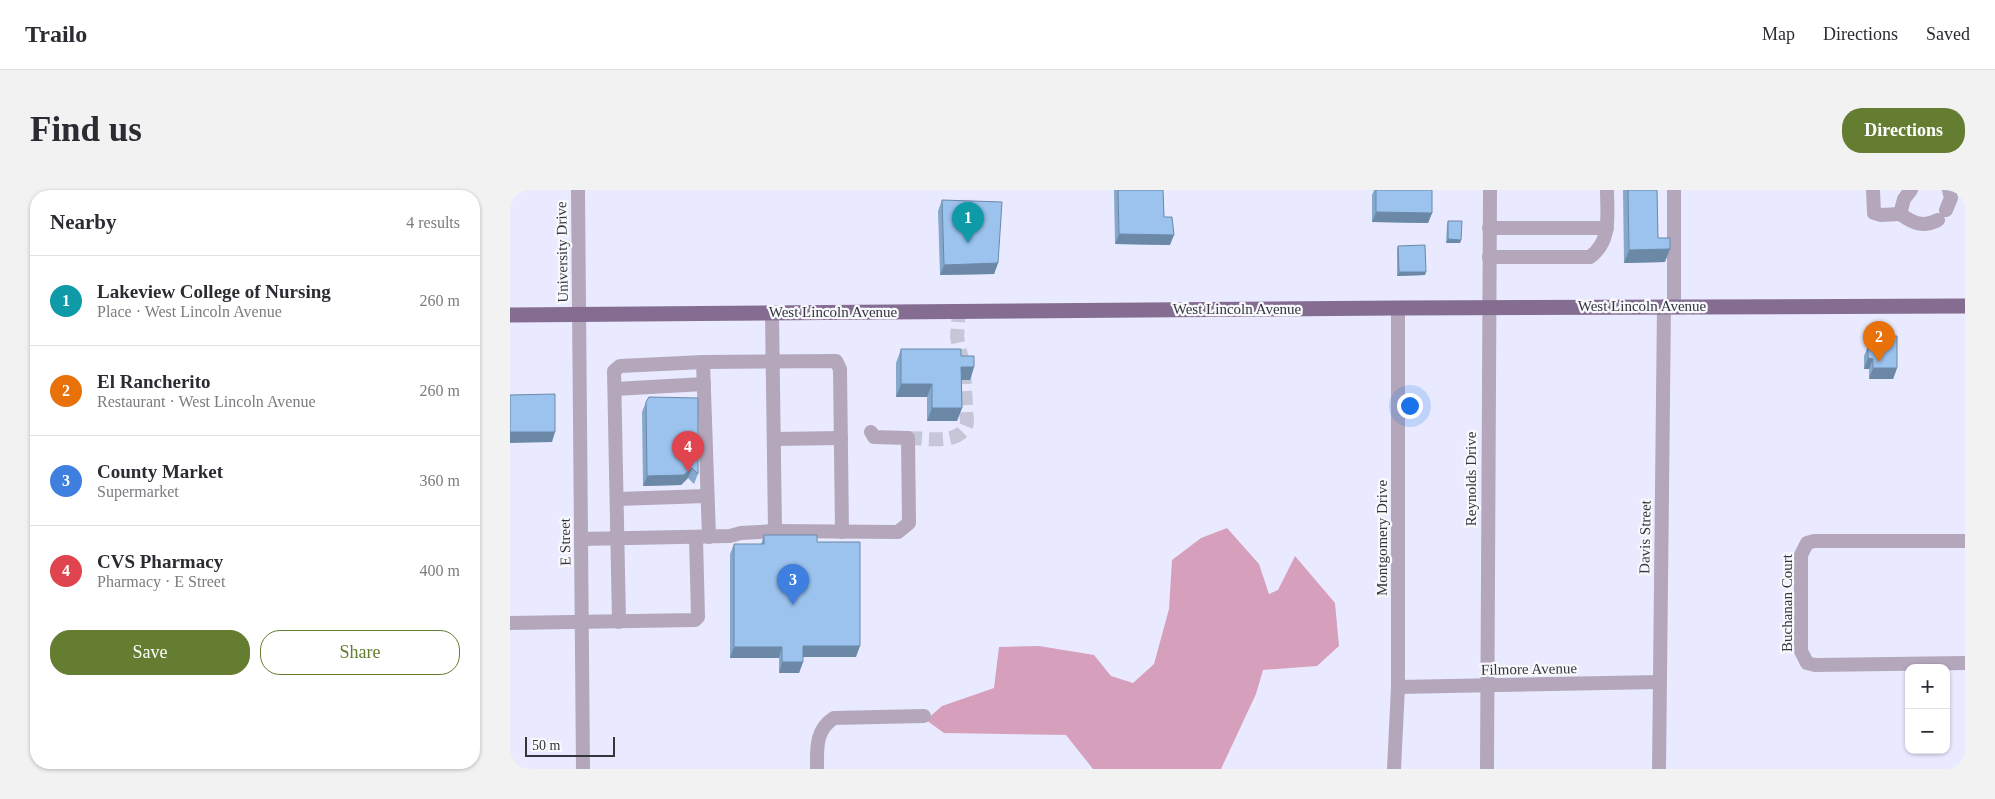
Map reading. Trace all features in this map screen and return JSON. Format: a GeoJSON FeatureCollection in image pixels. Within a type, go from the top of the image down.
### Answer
{"type":"FeatureCollection","features":[{"type":"Feature","properties":{"kind":"main road","name":"West Lincoln Avenue"},"geometry":{"type":"LineString","coordinates":[[510,315],[1488,307],[1965,306]]}},
{"type":"Feature","properties":{"kind":"street","name":"University Drive"},"geometry":{"type":"LineString","coordinates":[[578,190],[579,314]]}},
{"type":"Feature","properties":{"kind":"street","name":"Reynolds Drive"},"geometry":{"type":"LineString","coordinates":[[1486,769],[1490,190]]}},
{"type":"Feature","properties":{"kind":"street"},"geometry":{"type":"LineString","coordinates":[[1489,257],[1590,257],[1602,248],[1607,228],[1607,190]]}},
{"type":"Feature","properties":{"kind":"street","name":"Davis Street"},"geometry":{"type":"LineString","coordinates":[[1659,769],[1669,306],[1674,190]]}},
{"type":"Feature","properties":{"kind":"street"},"geometry":{"type":"LineString","coordinates":[[1873,190],[1874,213],[1881,216],[1900,214],[1918,224],[1925,225],[1942,215],[1951,198],[1949,190]]}},
{"type":"Feature","properties":{"kind":"street"},"geometry":{"type":"LineString","coordinates":[[1900,214],[1904,199],[1911,190]]}},
{"type":"Feature","properties":{"kind":"street"},"geometry":{"type":"LineString","coordinates":[[1489,228],[1607,228]]}},
{"type":"Feature","properties":{"kind":"street","name":"Montgomery Drive"},"geometry":{"type":"LineString","coordinates":[[1394,769],[1398,687],[1398,308]]}},
{"type":"Feature","properties":{"kind":"street"},"geometry":{"type":"LineString","coordinates":[[772,313],[775,530]]}},
{"type":"Feature","properties":{"kind":"street","name":"E Street"},"geometry":{"type":"LineString","coordinates":[[579,314],[584,769]]}},
{"type":"Feature","properties":{"kind":"street"},"geometry":{"type":"LineString","coordinates":[[619,622],[614,371],[620,366],[704,362],[830,360],[839,364],[842,532]]}},
{"type":"Feature","properties":{"kind":"street"},"geometry":{"type":"LineString","coordinates":[[510,623],[696,620],[698,617],[707,496],[704,362]]}},
{"type":"Feature","properties":{"kind":"street"},"geometry":{"type":"LineString","coordinates":[[615,389],[704,384]]}},
{"type":"Feature","properties":{"kind":"street"},"geometry":{"type":"LineString","coordinates":[[581,539],[703,537],[775,530],[898,532],[909,523],[908,438],[874,437],[871,432]]}},
{"type":"Feature","properties":{"kind":"street"},"geometry":{"type":"LineString","coordinates":[[774,439],[841,438]]}},
{"type":"Feature","properties":{"kind":"street"},"geometry":{"type":"LineString","coordinates":[[617,498],[707,496]]}},
{"type":"Feature","properties":{"kind":"street","name":"Buchanan Court"},"geometry":{"type":"LineString","coordinates":[[1965,540],[1814,542],[1807,544],[1801,555],[1801,651],[1807,663],[1814,665],[1965,663]]}},
{"type":"Feature","properties":{"kind":"street","name":"Filmore Avenue"},"geometry":{"type":"LineString","coordinates":[[1398,687],[1660,682]]}},
{"type":"Feature","properties":{"kind":"street"},"geometry":{"type":"LineString","coordinates":[[817,769],[817,746],[821,730],[834,718],[924,716]]}},
{"type":"Feature","properties":{"kind":"shaded area"},"geometry":{"type":"Polygon","coordinates":[[[1227,528],[1259,564],[1269,594],[1278,590],[1295,556],[1335,603],[1339,646],[1317,666],[1263,670],[1256,694],[1221,769],[1093,769],[1066,735],[944,733],[926,720],[942,706],[994,688],[999,647],[1039,646],[1094,655],[1111,676],[1133,683],[1154,664],[1169,609],[1172,560],[1201,538],[1227,528]]]}},
{"type":"Feature","properties":{"kind":"building"},"geometry":{"type":"Polygon","coordinates":[[[1118,190],[1163,190],[1164,217],[1172,217],[1174,235],[1119,234],[1118,190]]]}},
{"type":"Feature","properties":{"kind":"building"},"geometry":{"type":"Polygon","coordinates":[[[1376,190],[1432,190],[1432,213],[1376,212],[1376,190]]]}},
{"type":"Feature","properties":{"kind":"building"},"geometry":{"type":"Polygon","coordinates":[[[1628,190],[1657,190],[1658,238],[1670,238],[1670,249],[1629,250],[1628,190]]]}},
{"type":"Feature","properties":{"kind":"building"},"geometry":{"type":"Polygon","coordinates":[[[942,200],[1002,202],[998,263],[944,265],[942,200]]]}},
{"type":"Feature","properties":{"kind":"building"},"geometry":{"type":"Polygon","coordinates":[[[1448,221],[1462,221],[1461,240],[1448,239],[1448,221]]]}},
{"type":"Feature","properties":{"kind":"building"},"geometry":{"type":"Polygon","coordinates":[[[1425,245],[1426,272],[1399,272],[1398,246],[1425,245]]]}},
{"type":"Feature","properties":{"kind":"building"},"geometry":{"type":"Polygon","coordinates":[[[1872,336],[1897,336],[1897,368],[1873,368],[1873,359],[1868,358],[1868,345],[1872,345],[1872,336]]]}},
{"type":"Feature","properties":{"kind":"building"},"geometry":{"type":"Polygon","coordinates":[[[901,349],[961,349],[961,356],[974,356],[974,367],[961,367],[962,408],[932,408],[932,384],[901,384],[901,349]]]}},
{"type":"Feature","properties":{"kind":"building"},"geometry":{"type":"Polygon","coordinates":[[[555,394],[555,432],[510,432],[510,395],[555,394]]]}},
{"type":"Feature","properties":{"kind":"building"},"geometry":{"type":"Polygon","coordinates":[[[649,397],[698,398],[698,474],[692,468],[684,475],[647,476],[646,402],[649,397]]]}},
{"type":"Feature","properties":{"kind":"building"},"geometry":{"type":"Polygon","coordinates":[[[764,535],[817,535],[817,542],[860,542],[860,646],[803,646],[803,662],[782,662],[782,647],[734,647],[734,544],[764,544],[764,535]]]}},
{"type":"Feature","properties":{"kind":"tunnel"},"geometry":{"type":"LineString","coordinates":[[908,438],[951,438],[964,430],[967,423],[964,369],[957,337],[959,311]]}},
{"type":"Feature","properties":{"kind":"place","name":"Lakeview College of Nursing"},"geometry":{"type":"Point","coordinates":[968,243]}},
{"type":"Feature","properties":{"kind":"place","name":"El Rancherito"},"geometry":{"type":"Point","coordinates":[1879,362]}},
{"type":"Feature","properties":{"kind":"place","name":"CVS Pharmacy"},"geometry":{"type":"Point","coordinates":[688,472]}},
{"type":"Feature","properties":{"kind":"place","name":"County Market"},"geometry":{"type":"Point","coordinates":[793,605]}}]}
